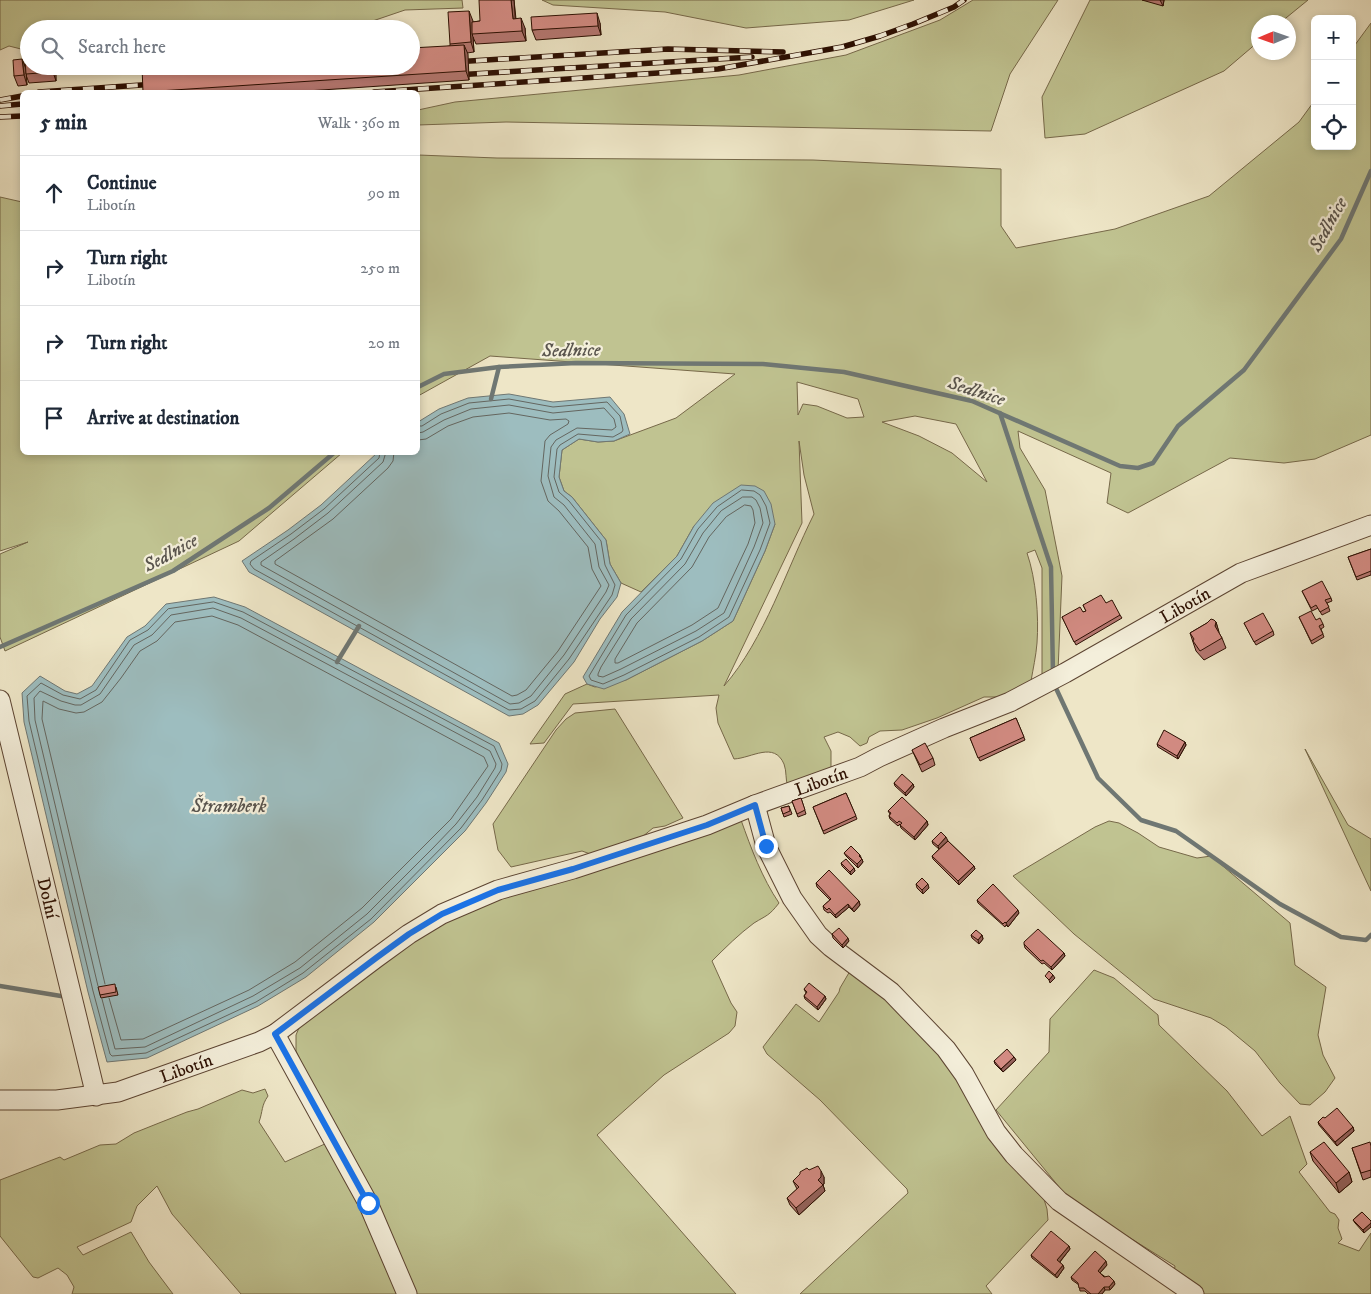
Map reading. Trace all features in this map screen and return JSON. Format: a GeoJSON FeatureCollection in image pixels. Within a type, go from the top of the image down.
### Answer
{"type":"FeatureCollection","features":[{"type":"Feature","properties":{"kind":"street","name":"Libotín"},"geometry":{"type":"LineString","coordinates":[[0,1100],[57,1100],[118,1092],[275,1034],[409,934],[442,914],[498,890],[573,869],[707,825],[755,805],[860,768],[879,757],[944,728],[1010,702],[1241,573],[1371,525]]}},
{"type":"Feature","properties":{"kind":"street","name":"Dolní"},"geometry":{"type":"LineString","coordinates":[[0,700],[96,1096]]}},
{"type":"Feature","properties":{"kind":"street"},"geometry":{"type":"LineString","coordinates":[[755,805],[766,846],[792,898],[818,935],[891,992],[946,1049],[964,1074],[996,1132],[1014,1155],[1059,1201],[1194,1294]]}},
{"type":"Feature","properties":{"kind":"street"},"geometry":{"type":"LineString","coordinates":[[275,1034],[368,1203],[407,1294]]}},
{"type":"Feature","properties":{"kind":"green space"},"geometry":{"type":"Polygon","coordinates":[[[0,0],[462,0],[463,8],[405,10],[376,20],[20,20],[20,49],[9,46],[0,50],[0,0]]]}},
{"type":"Feature","properties":{"kind":"green space"},"geometry":{"type":"Polygon","coordinates":[[[542,0],[914,0],[849,20],[746,28],[665,12],[553,5],[542,0]]]}},
{"type":"Feature","properties":{"kind":"green space"},"geometry":{"type":"Polygon","coordinates":[[[973,0],[1058,0],[1010,74],[991,131],[506,122],[420,125],[420,110],[455,102],[739,75],[846,55],[940,20],[973,0]]]}},
{"type":"Feature","properties":{"kind":"green space"},"geometry":{"type":"Polygon","coordinates":[[[1090,0],[1308,0],[1290,15],[1251,15],[1251,48],[1224,71],[1085,134],[1045,138],[1042,97],[1090,0]]]}},
{"type":"Feature","properties":{"kind":"green space"},"geometry":{"type":"Polygon","coordinates":[[[1371,23],[1371,435],[1315,459],[1284,463],[1230,458],[1128,513],[1107,503],[1111,473],[1018,431],[1020,448],[1045,490],[1062,576],[1058,671],[1042,680],[1042,568],[1035,550],[1027,553],[1035,586],[1038,621],[1037,648],[1031,681],[1000,697],[984,697],[937,718],[902,730],[880,731],[869,737],[867,743],[860,746],[850,737],[838,732],[824,737],[831,751],[831,771],[788,787],[784,764],[780,757],[774,753],[762,752],[734,759],[718,723],[716,708],[719,695],[573,704],[544,743],[530,744],[565,694],[587,684],[595,687],[626,680],[702,641],[733,621],[765,551],[775,524],[694,526],[677,556],[641,592],[621,583],[610,564],[606,540],[572,497],[564,491],[559,477],[562,450],[579,439],[598,442],[614,441],[676,418],[735,374],[490,356],[420,395],[420,155],[497,158],[813,160],[1001,169],[1001,226],[1016,248],[1115,229],[1209,196],[1299,122],[1311,106],[1311,150],[1356,150],[1356,44],[1371,23]],[[797,382],[798,415],[803,404],[817,406],[847,418],[864,417],[858,399],[797,382]],[[915,416],[882,422],[919,436],[952,453],[987,482],[956,424],[915,416]],[[799,441],[802,523],[724,686],[763,626],[814,514],[804,475],[799,441]]]}},
{"type":"Feature","properties":{"kind":"green space"},"geometry":{"type":"Polygon","coordinates":[[[0,197],[20,202],[20,455],[340,455],[239,541],[5,651],[0,637],[0,554],[28,542],[0,551],[0,197]]]}},
{"type":"Feature","properties":{"kind":"green space"},"geometry":{"type":"Polygon","coordinates":[[[615,709],[683,818],[665,826],[653,828],[631,846],[593,855],[582,851],[511,867],[498,850],[493,824],[556,730],[566,719],[575,713],[615,709]]]}},
{"type":"Feature","properties":{"kind":"green space"},"geometry":{"type":"Polygon","coordinates":[[[1305,749],[1348,825],[1371,839],[1371,891],[1305,749]]]}},
{"type":"Feature","properties":{"kind":"green space"},"geometry":{"type":"Polygon","coordinates":[[[741,820],[762,873],[779,903],[770,913],[743,932],[712,961],[737,1012],[735,1026],[729,1033],[664,1075],[597,1135],[736,1294],[241,1294],[172,1214],[157,1186],[137,1206],[131,1222],[77,1247],[83,1255],[131,1232],[149,1262],[173,1294],[72,1294],[74,1287],[67,1275],[58,1268],[38,1278],[33,1277],[0,1236],[0,1180],[60,1157],[64,1160],[100,1145],[116,1144],[134,1133],[242,1090],[253,1093],[265,1089],[268,1096],[259,1122],[285,1162],[338,1138],[296,1051],[296,1035],[301,1023],[432,928],[479,905],[741,820]]]}},
{"type":"Feature","properties":{"kind":"green space"},"geometry":{"type":"Polygon","coordinates":[[[1109,821],[1119,823],[1159,847],[1197,858],[1211,856],[1290,923],[1295,965],[1326,987],[1318,1035],[1323,1055],[1335,1078],[1325,1092],[1310,1105],[1300,1104],[1280,1083],[1255,1051],[1226,1027],[1211,1018],[1154,999],[1074,934],[1013,876],[1095,827],[1109,821]]]}},
{"type":"Feature","properties":{"kind":"green space"},"geometry":{"type":"Polygon","coordinates":[[[1094,970],[1114,978],[1158,1015],[1159,1025],[1227,1091],[1262,1136],[1290,1116],[1307,1164],[1299,1172],[1330,1212],[1335,1214],[1339,1220],[1338,1228],[1342,1239],[1338,1243],[1359,1251],[1371,1233],[1371,1294],[1204,1294],[1174,1272],[1175,1266],[1098,1218],[1064,1193],[996,1110],[1049,1052],[1050,1019],[1094,970]]]}},
{"type":"Feature","properties":{"kind":"green space"},"geometry":{"type":"Polygon","coordinates":[[[850,971],[888,1002],[932,1045],[1043,1196],[1048,1220],[986,1286],[992,1294],[800,1294],[908,1193],[907,1189],[820,1100],[767,1054],[763,1047],[796,1004],[819,1022],[839,992],[850,971]]]}},
{"type":"Feature","properties":{"kind":"water"},"geometry":{"type":"Polygon","coordinates":[[[509,394],[553,402],[610,397],[624,414],[630,434],[614,441],[598,442],[579,439],[562,450],[559,477],[564,491],[572,497],[606,540],[610,564],[621,583],[617,597],[600,619],[574,662],[538,705],[523,714],[509,716],[249,572],[242,561],[321,505],[375,455],[420,455],[420,421],[439,409],[468,398],[509,394]]]}},
{"type":"Feature","properties":{"kind":"water"},"geometry":{"type":"Polygon","coordinates":[[[741,485],[755,486],[764,491],[771,504],[775,524],[765,551],[733,621],[702,641],[626,680],[604,689],[587,684],[583,677],[622,612],[677,556],[694,526],[713,503],[741,485]]]}},
{"type":"Feature","properties":{"kind":"water","name":"Štramberk"},"geometry":{"type":"Polygon","coordinates":[[[214,597],[245,607],[499,743],[508,764],[506,772],[465,831],[374,922],[306,977],[258,1006],[147,1058],[107,1062],[88,992],[24,722],[22,693],[40,676],[65,691],[77,694],[92,686],[127,637],[145,626],[166,604],[214,597]]]}},
{"type":"Feature","properties":{"kind":"building"},"geometry":{"type":"Polygon","coordinates":[[[479,0],[511,0],[513,19],[521,18],[522,31],[472,34],[472,22],[480,21],[479,0]]]}},
{"type":"Feature","properties":{"kind":"building"},"geometry":{"type":"Polygon","coordinates":[[[469,11],[471,42],[450,44],[448,12],[469,11]]]}},
{"type":"Feature","properties":{"kind":"building"},"geometry":{"type":"Polygon","coordinates":[[[597,13],[598,26],[532,30],[531,17],[597,13]]]}},
{"type":"Feature","properties":{"kind":"building"},"geometry":{"type":"Polygon","coordinates":[[[464,45],[466,71],[420,74],[420,47],[464,45]]]}},
{"type":"Feature","properties":{"kind":"building"},"geometry":{"type":"Polygon","coordinates":[[[20,59],[20,75],[24,75],[14,76],[13,60],[20,59]]]}},
{"type":"Feature","properties":{"kind":"building"},"geometry":{"type":"Polygon","coordinates":[[[142,75],[404,75],[174,90],[143,90],[142,75]]]}},
{"type":"Feature","properties":{"kind":"building"},"geometry":{"type":"Polygon","coordinates":[[[1371,549],[1371,571],[1356,577],[1348,557],[1371,549]]]}},
{"type":"Feature","properties":{"kind":"building"},"geometry":{"type":"Polygon","coordinates":[[[1322,581],[1331,598],[1325,600],[1329,607],[1320,612],[1316,605],[1311,608],[1302,591],[1322,581]]]}},
{"type":"Feature","properties":{"kind":"building"},"geometry":{"type":"Polygon","coordinates":[[[1101,595],[1106,603],[1112,600],[1120,615],[1074,642],[1062,617],[1080,607],[1083,612],[1086,611],[1083,605],[1101,595]]]}},
{"type":"Feature","properties":{"kind":"building"},"geometry":{"type":"Polygon","coordinates":[[[1311,611],[1316,620],[1320,618],[1323,624],[1319,626],[1323,634],[1311,641],[1299,617],[1311,611]]]}},
{"type":"Feature","properties":{"kind":"building"},"geometry":{"type":"Polygon","coordinates":[[[1263,613],[1273,631],[1254,642],[1244,623],[1263,613]]]}},
{"type":"Feature","properties":{"kind":"building"},"geometry":{"type":"Polygon","coordinates":[[[1211,619],[1216,622],[1215,626],[1222,638],[1200,651],[1190,633],[1211,619]]]}},
{"type":"Feature","properties":{"kind":"building"},"geometry":{"type":"Polygon","coordinates":[[[1016,718],[1024,737],[978,758],[970,738],[1016,718]]]}},
{"type":"Feature","properties":{"kind":"building"},"geometry":{"type":"Polygon","coordinates":[[[1164,730],[1185,742],[1177,756],[1157,744],[1164,730]]]}},
{"type":"Feature","properties":{"kind":"building"},"geometry":{"type":"Polygon","coordinates":[[[925,743],[933,758],[920,765],[912,750],[925,743]]]}},
{"type":"Feature","properties":{"kind":"building"},"geometry":{"type":"Polygon","coordinates":[[[902,774],[913,784],[905,793],[894,783],[902,774]]]}},
{"type":"Feature","properties":{"kind":"building"},"geometry":{"type":"Polygon","coordinates":[[[846,793],[856,816],[823,831],[813,807],[846,793]]]}},
{"type":"Feature","properties":{"kind":"building"},"geometry":{"type":"Polygon","coordinates":[[[902,797],[927,821],[914,837],[900,825],[902,823],[899,821],[897,823],[889,816],[891,813],[888,811],[902,797]]]}},
{"type":"Feature","properties":{"kind":"building"},"geometry":{"type":"Polygon","coordinates":[[[801,798],[805,810],[797,814],[792,801],[801,798]]]}},
{"type":"Feature","properties":{"kind":"building"},"geometry":{"type":"Polygon","coordinates":[[[789,806],[790,811],[783,814],[781,808],[789,806]]]}},
{"type":"Feature","properties":{"kind":"building"},"geometry":{"type":"Polygon","coordinates":[[[941,832],[946,837],[938,846],[932,841],[941,832]]]}},
{"type":"Feature","properties":{"kind":"building"},"geometry":{"type":"Polygon","coordinates":[[[948,841],[974,866],[958,881],[932,856],[948,841]]]}},
{"type":"Feature","properties":{"kind":"building"},"geometry":{"type":"Polygon","coordinates":[[[851,846],[862,859],[857,864],[844,853],[851,846]]]}},
{"type":"Feature","properties":{"kind":"building"},"geometry":{"type":"Polygon","coordinates":[[[846,859],[854,868],[850,872],[841,863],[846,859]]]}},
{"type":"Feature","properties":{"kind":"building"},"geometry":{"type":"Polygon","coordinates":[[[829,870],[859,901],[852,909],[848,904],[835,915],[829,908],[827,910],[823,906],[831,899],[816,883],[829,870]]]}},
{"type":"Feature","properties":{"kind":"building"},"geometry":{"type":"Polygon","coordinates":[[[922,878],[928,884],[922,890],[916,884],[922,878]]]}},
{"type":"Feature","properties":{"kind":"building"},"geometry":{"type":"Polygon","coordinates":[[[993,884],[1018,910],[1003,924],[977,900],[993,884]]]}},
{"type":"Feature","properties":{"kind":"building"},"geometry":{"type":"Polygon","coordinates":[[[839,928],[848,938],[842,945],[832,934],[839,928]]]}},
{"type":"Feature","properties":{"kind":"building"},"geometry":{"type":"Polygon","coordinates":[[[1038,929],[1064,953],[1051,967],[1043,960],[1041,961],[1024,944],[1038,929]]]}},
{"type":"Feature","properties":{"kind":"building"},"geometry":{"type":"Polygon","coordinates":[[[976,930],[982,935],[978,940],[971,935],[976,930]]]}},
{"type":"Feature","properties":{"kind":"building"},"geometry":{"type":"Polygon","coordinates":[[[1049,971],[1053,975],[1049,980],[1045,976],[1049,971]]]}},
{"type":"Feature","properties":{"kind":"building"},"geometry":{"type":"Polygon","coordinates":[[[809,983],[825,996],[817,1007],[804,996],[807,992],[804,989],[809,983]]]}},
{"type":"Feature","properties":{"kind":"building"},"geometry":{"type":"Polygon","coordinates":[[[115,984],[116,992],[100,995],[98,987],[115,984]]]}},
{"type":"Feature","properties":{"kind":"building"},"geometry":{"type":"Polygon","coordinates":[[[1007,1049],[1014,1057],[1001,1069],[994,1061],[1007,1049]]]}},
{"type":"Feature","properties":{"kind":"building"},"geometry":{"type":"Polygon","coordinates":[[[1337,1108],[1353,1127],[1335,1142],[1318,1122],[1337,1108]]]}},
{"type":"Feature","properties":{"kind":"building"},"geometry":{"type":"Polygon","coordinates":[[[1324,1142],[1349,1172],[1336,1183],[1310,1152],[1324,1142]]]}},
{"type":"Feature","properties":{"kind":"building"},"geometry":{"type":"Polygon","coordinates":[[[1370,1142],[1371,1170],[1361,1173],[1352,1148],[1370,1142]]]}},
{"type":"Feature","properties":{"kind":"building"},"geometry":{"type":"Polygon","coordinates":[[[818,1166],[821,1171],[821,1177],[818,1180],[823,1185],[796,1208],[787,1198],[799,1187],[793,1181],[800,1172],[807,1168],[809,1170],[818,1166]]]}},
{"type":"Feature","properties":{"kind":"building"},"geometry":{"type":"Polygon","coordinates":[[[1362,1212],[1371,1221],[1363,1230],[1353,1220],[1362,1212]]]}},
{"type":"Feature","properties":{"kind":"building"},"geometry":{"type":"Polygon","coordinates":[[[1051,1231],[1069,1246],[1057,1260],[1063,1265],[1055,1275],[1031,1255],[1051,1231]]]}},
{"type":"Feature","properties":{"kind":"building"},"geometry":{"type":"Polygon","coordinates":[[[1095,1251],[1106,1261],[1098,1271],[1104,1277],[1109,1276],[1114,1281],[1109,1287],[1104,1287],[1098,1294],[1091,1294],[1084,1288],[1079,1288],[1078,1283],[1071,1277],[1095,1251]]]}},
{"type":"Feature","properties":{"kind":"waterway","name":"Sedlnice"},"geometry":{"type":"LineString","coordinates":[[420,386],[444,374],[499,367],[576,363],[763,364],[844,372],[972,401],[1120,466],[1138,468],[1153,463],[1178,426],[1244,370],[1341,239],[1371,171]]}},
{"type":"Feature","properties":{"kind":"waterway"},"geometry":{"type":"LineString","coordinates":[[491,399],[499,367]]}},
{"type":"Feature","properties":{"kind":"waterway"},"geometry":{"type":"LineString","coordinates":[[1000,413],[1051,567],[1053,674]]}},
{"type":"Feature","properties":{"kind":"waterway","name":"Sedlnice"},"geometry":{"type":"LineString","coordinates":[[0,647],[173,571],[269,508],[331,455]]}},
{"type":"Feature","properties":{"kind":"waterway"},"geometry":{"type":"LineString","coordinates":[[337,662],[359,626]]}},
{"type":"Feature","properties":{"kind":"waterway"},"geometry":{"type":"LineString","coordinates":[[1054,684],[1098,778],[1141,820],[1176,831],[1280,904],[1341,937],[1366,940],[1371,935]]}},
{"type":"Feature","properties":{"kind":"waterway"},"geometry":{"type":"LineString","coordinates":[[0,986],[67,997]]}},
{"type":"Feature","properties":{"kind":"railway"},"geometry":{"type":"LineString","coordinates":[[404,90],[718,69],[842,47],[913,24],[954,7],[964,0]]}},
{"type":"Feature","properties":{"kind":"railway"},"geometry":{"type":"LineString","coordinates":[[454,62],[668,49],[783,52]]}},
{"type":"Feature","properties":{"kind":"railway"},"geometry":{"type":"LineString","coordinates":[[455,75],[752,57]]}},
{"type":"Feature","properties":{"kind":"railway"},"geometry":{"type":"LineString","coordinates":[[68,90],[156,84]]}},
{"type":"Feature","properties":{"kind":"railway"},"geometry":{"type":"LineString","coordinates":[[0,100],[20,96]]}},
{"type":"Feature","properties":{"kind":"railway"},"geometry":{"type":"LineString","coordinates":[[0,106],[20,104]]}},
{"type":"Feature","properties":{"kind":"railway"},"geometry":{"type":"LineString","coordinates":[[0,117],[20,116]]}},
{"type":"Feature","properties":{"kind":"route"},"geometry":{"type":"LineString","coordinates":[[368,1203],[275,1034],[409,934],[442,914],[498,890],[573,869],[707,825],[755,805],[766,846]]}}]}
